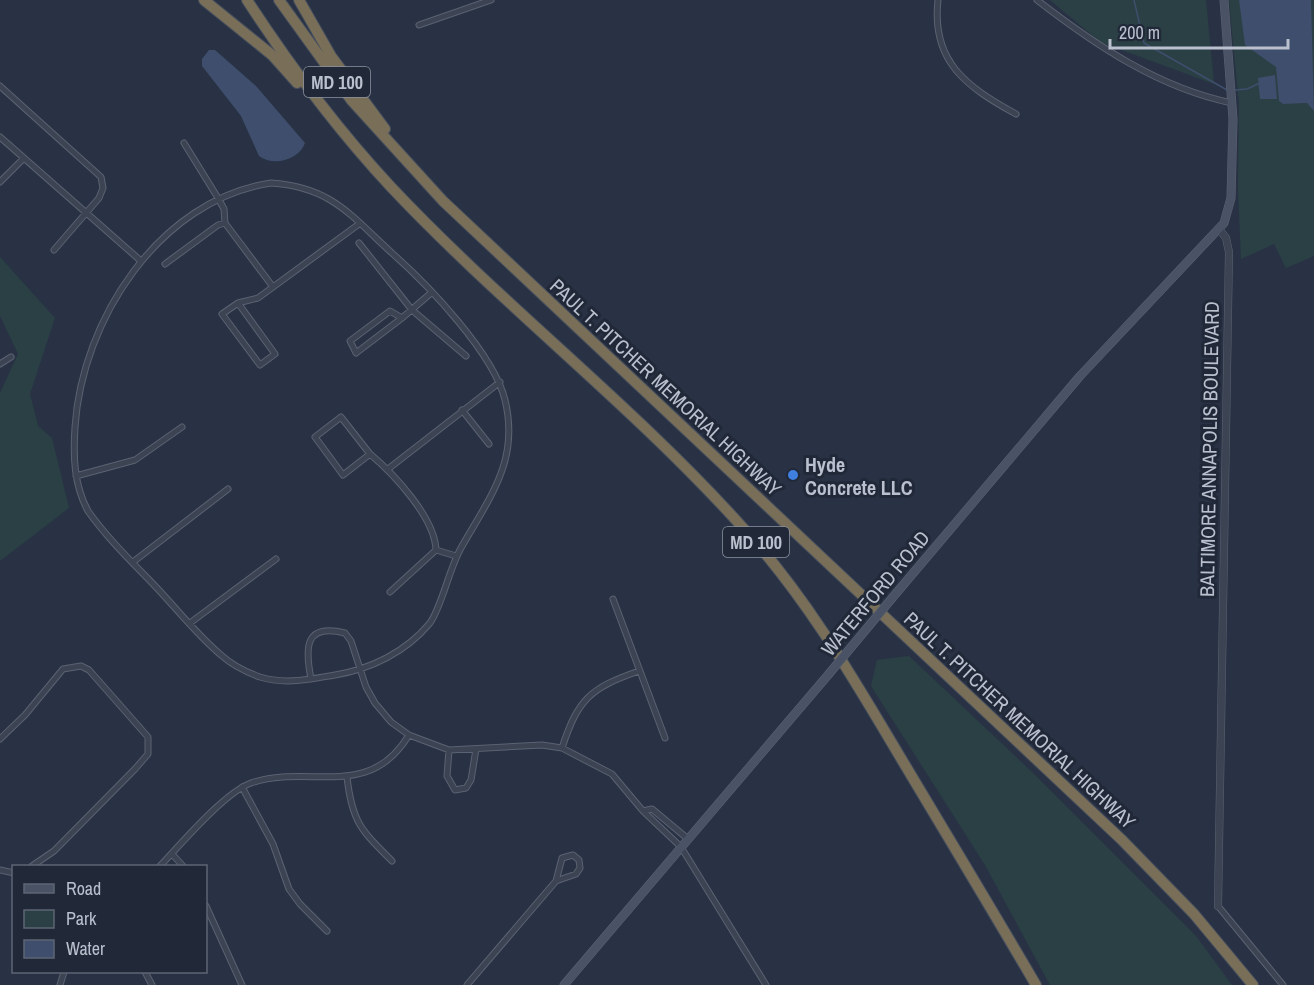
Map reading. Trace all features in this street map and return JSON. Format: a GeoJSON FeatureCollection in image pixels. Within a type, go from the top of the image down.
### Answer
{"type":"FeatureCollection","features":[{"type":"Feature","properties":{"kind":"highway"},"geometry":{"type":"LineString","coordinates":[[204,0],[272,55],[329,121],[364,157]]}},
{"type":"Feature","properties":{"kind":"highway","name":"MD 100"},"geometry":{"type":"LineString","coordinates":[[247,0],[305,83],[364,157],[440,235],[686,467],[779,570],[838,654],[1036,985]]}},
{"type":"Feature","properties":{"kind":"highway","name":"PAUL T. PITCHER MEMORIAL HIGHWAY"},"geometry":{"type":"LineString","coordinates":[[279,0],[326,67],[402,158],[476,232],[1122,840],[1194,914],[1253,985]]}},
{"type":"Feature","properties":{"kind":"highway"},"geometry":{"type":"LineString","coordinates":[[299,0],[324,46],[390,137],[402,158]]}},
{"type":"Feature","properties":{"kind":"main road"},"geometry":{"type":"LineString","coordinates":[[1219,229],[1229,211],[1231,198],[1232,103],[1224,0]]}},
{"type":"Feature","properties":{"kind":"main road","name":"WATERFORD ROAD"},"geometry":{"type":"LineString","coordinates":[[564,985],[1080,376],[1219,229]]}},
{"type":"Feature","properties":{"kind":"street"},"geometry":{"type":"LineString","coordinates":[[419,25],[491,0]]}},
{"type":"Feature","properties":{"kind":"street"},"geometry":{"type":"LineString","coordinates":[[938,0],[939,40],[950,64],[964,82],[1016,114]]}},
{"type":"Feature","properties":{"kind":"street"},"geometry":{"type":"LineString","coordinates":[[1038,0],[1087,39],[1148,73],[1215,99],[1232,103]]}},
{"type":"Feature","properties":{"kind":"street"},"geometry":{"type":"LineString","coordinates":[[0,86],[101,177],[103,188],[99,198],[54,250]]}},
{"type":"Feature","properties":{"kind":"street"},"geometry":{"type":"LineString","coordinates":[[0,137],[141,261]]}},
{"type":"Feature","properties":{"kind":"street"},"geometry":{"type":"LineString","coordinates":[[184,143],[224,209],[225,223],[273,287]]}},
{"type":"Feature","properties":{"kind":"street"},"geometry":{"type":"LineString","coordinates":[[0,182],[23,159]]}},
{"type":"Feature","properties":{"kind":"street"},"geometry":{"type":"LineString","coordinates":[[271,183],[298,185],[324,194],[404,264],[483,351],[500,382],[509,419],[507,461],[497,485],[456,556],[430,622],[382,661],[360,671],[296,681],[273,679],[238,668],[210,646],[88,511],[81,499],[74,454],[76,408],[83,372],[109,308],[141,261],[177,227],[218,198],[242,187],[271,183]]}},
{"type":"Feature","properties":{"kind":"street"},"geometry":{"type":"LineString","coordinates":[[165,264],[218,225],[225,223]]}},
{"type":"Feature","properties":{"kind":"street"},"geometry":{"type":"LineString","coordinates":[[238,303],[275,354],[260,365],[222,314],[238,303],[258,298],[359,224]]}},
{"type":"Feature","properties":{"kind":"street","name":"BALTIMORE ANNAPOLIS BOULEVARD"},"geometry":{"type":"LineString","coordinates":[[1218,906],[1229,275],[1229,252],[1226,238],[1219,229]]}},
{"type":"Feature","properties":{"kind":"street"},"geometry":{"type":"LineString","coordinates":[[359,243],[412,310],[466,356]]}},
{"type":"Feature","properties":{"kind":"street"},"geometry":{"type":"LineString","coordinates":[[402,318],[390,310],[350,341],[356,353],[402,318],[412,310],[431,293]]}},
{"type":"Feature","properties":{"kind":"street"},"geometry":{"type":"LineString","coordinates":[[0,363],[11,357]]}},
{"type":"Feature","properties":{"kind":"street"},"geometry":{"type":"LineString","coordinates":[[388,469],[500,382]]}},
{"type":"Feature","properties":{"kind":"street"},"geometry":{"type":"LineString","coordinates":[[462,410],[489,444]]}},
{"type":"Feature","properties":{"kind":"street"},"geometry":{"type":"LineString","coordinates":[[370,454],[343,475],[315,437],[341,417],[370,454],[388,469],[432,528],[436,550]]}},
{"type":"Feature","properties":{"kind":"street"},"geometry":{"type":"LineString","coordinates":[[76,476],[135,460],[182,427]]}},
{"type":"Feature","properties":{"kind":"street"},"geometry":{"type":"LineString","coordinates":[[133,562],[228,489]]}},
{"type":"Feature","properties":{"kind":"street"},"geometry":{"type":"LineString","coordinates":[[436,550],[456,556]]}},
{"type":"Feature","properties":{"kind":"street"},"geometry":{"type":"LineString","coordinates":[[390,592],[436,550]]}},
{"type":"Feature","properties":{"kind":"street"},"geometry":{"type":"LineString","coordinates":[[190,623],[276,559]]}},
{"type":"Feature","properties":{"kind":"street"},"geometry":{"type":"LineString","coordinates":[[614,599],[665,738]]}},
{"type":"Feature","properties":{"kind":"street"},"geometry":{"type":"LineString","coordinates":[[311,679],[306,653],[309,640],[313,635],[327,630],[345,633],[351,641],[360,671],[375,703],[391,722],[409,735],[448,750],[542,745],[562,748],[612,774],[643,811],[681,847],[766,985]]}},
{"type":"Feature","properties":{"kind":"street"},"geometry":{"type":"LineString","coordinates":[[0,739],[25,715],[63,669],[81,666],[89,670],[148,737],[148,754],[135,769],[62,843],[34,865]]}},
{"type":"Feature","properties":{"kind":"street"},"geometry":{"type":"LineString","coordinates":[[562,748],[578,707],[593,692],[611,681],[639,672]]}},
{"type":"Feature","properties":{"kind":"street"},"geometry":{"type":"LineString","coordinates":[[162,865],[242,788],[262,780],[347,777],[375,770],[394,757],[409,735]]}},
{"type":"Feature","properties":{"kind":"street"},"geometry":{"type":"LineString","coordinates":[[448,750],[447,776],[455,790],[462,790],[471,780],[476,749]]}},
{"type":"Feature","properties":{"kind":"street"},"geometry":{"type":"LineString","coordinates":[[347,777],[351,809],[358,825],[392,861]]}},
{"type":"Feature","properties":{"kind":"street"},"geometry":{"type":"LineString","coordinates":[[242,788],[273,844],[289,889],[300,904],[327,931]]}},
{"type":"Feature","properties":{"kind":"street"},"geometry":{"type":"LineString","coordinates":[[643,811],[652,809],[688,839]]}},
{"type":"Feature","properties":{"kind":"street"},"geometry":{"type":"LineString","coordinates":[[172,854],[181,865]]}},
{"type":"Feature","properties":{"kind":"street"},"geometry":{"type":"LineString","coordinates":[[467,985],[556,881],[562,858],[573,855],[579,860],[580,868],[576,874],[556,881]]}},
{"type":"Feature","properties":{"kind":"street"},"geometry":{"type":"LineString","coordinates":[[1218,906],[1283,985]]}},
{"type":"Feature","properties":{"kind":"street"},"geometry":{"type":"LineString","coordinates":[[207,908],[242,985]]}},
{"type":"Feature","properties":{"kind":"green space"},"geometry":{"type":"Polygon","coordinates":[[[1050,0],[1206,0],[1214,84],[1100,42],[1050,0]]]}},
{"type":"Feature","properties":{"kind":"green space"},"geometry":{"type":"Polygon","coordinates":[[[1229,0],[1314,0],[1314,256],[1286,268],[1274,244],[1241,259],[1238,190],[1239,104],[1229,0]]]}},
{"type":"Feature","properties":{"kind":"green space"},"geometry":{"type":"Polygon","coordinates":[[[0,257],[55,318],[30,394],[38,426],[52,438],[69,508],[0,561],[0,393],[18,354],[0,316],[0,257]]]}},
{"type":"Feature","properties":{"kind":"green space"},"geometry":{"type":"Polygon","coordinates":[[[909,656],[1033,773],[1196,936],[1232,985],[1050,985],[985,865],[871,686],[877,660],[909,656]]]}},
{"type":"Feature","properties":{"kind":"water"},"geometry":{"type":"Polygon","coordinates":[[[1239,0],[1311,0],[1314,111],[1307,103],[1283,104],[1279,101],[1276,67],[1245,45],[1239,0]]]}},
{"type":"Feature","properties":{"kind":"water"},"geometry":{"type":"Polygon","coordinates":[[[209,50],[215,50],[256,86],[305,143],[297,154],[278,161],[259,156],[241,116],[202,66],[202,59],[209,50]]]}},
{"type":"Feature","properties":{"kind":"water"},"geometry":{"type":"Polygon","coordinates":[[[1275,75],[1277,99],[1260,99],[1258,78],[1275,75]]]}},
{"type":"Feature","properties":{"kind":"waterway"},"geometry":{"type":"LineString","coordinates":[[1134,0],[1144,43],[1227,90]]}},
{"type":"Feature","properties":{"kind":"waterway"},"geometry":{"type":"LineString","coordinates":[[1235,90],[1247,89],[1260,83]]}},
{"type":"Feature","properties":{"kind":"place","name":"Hyde Concrete LLC"},"geometry":{"type":"Point","coordinates":[793,475]}}]}
